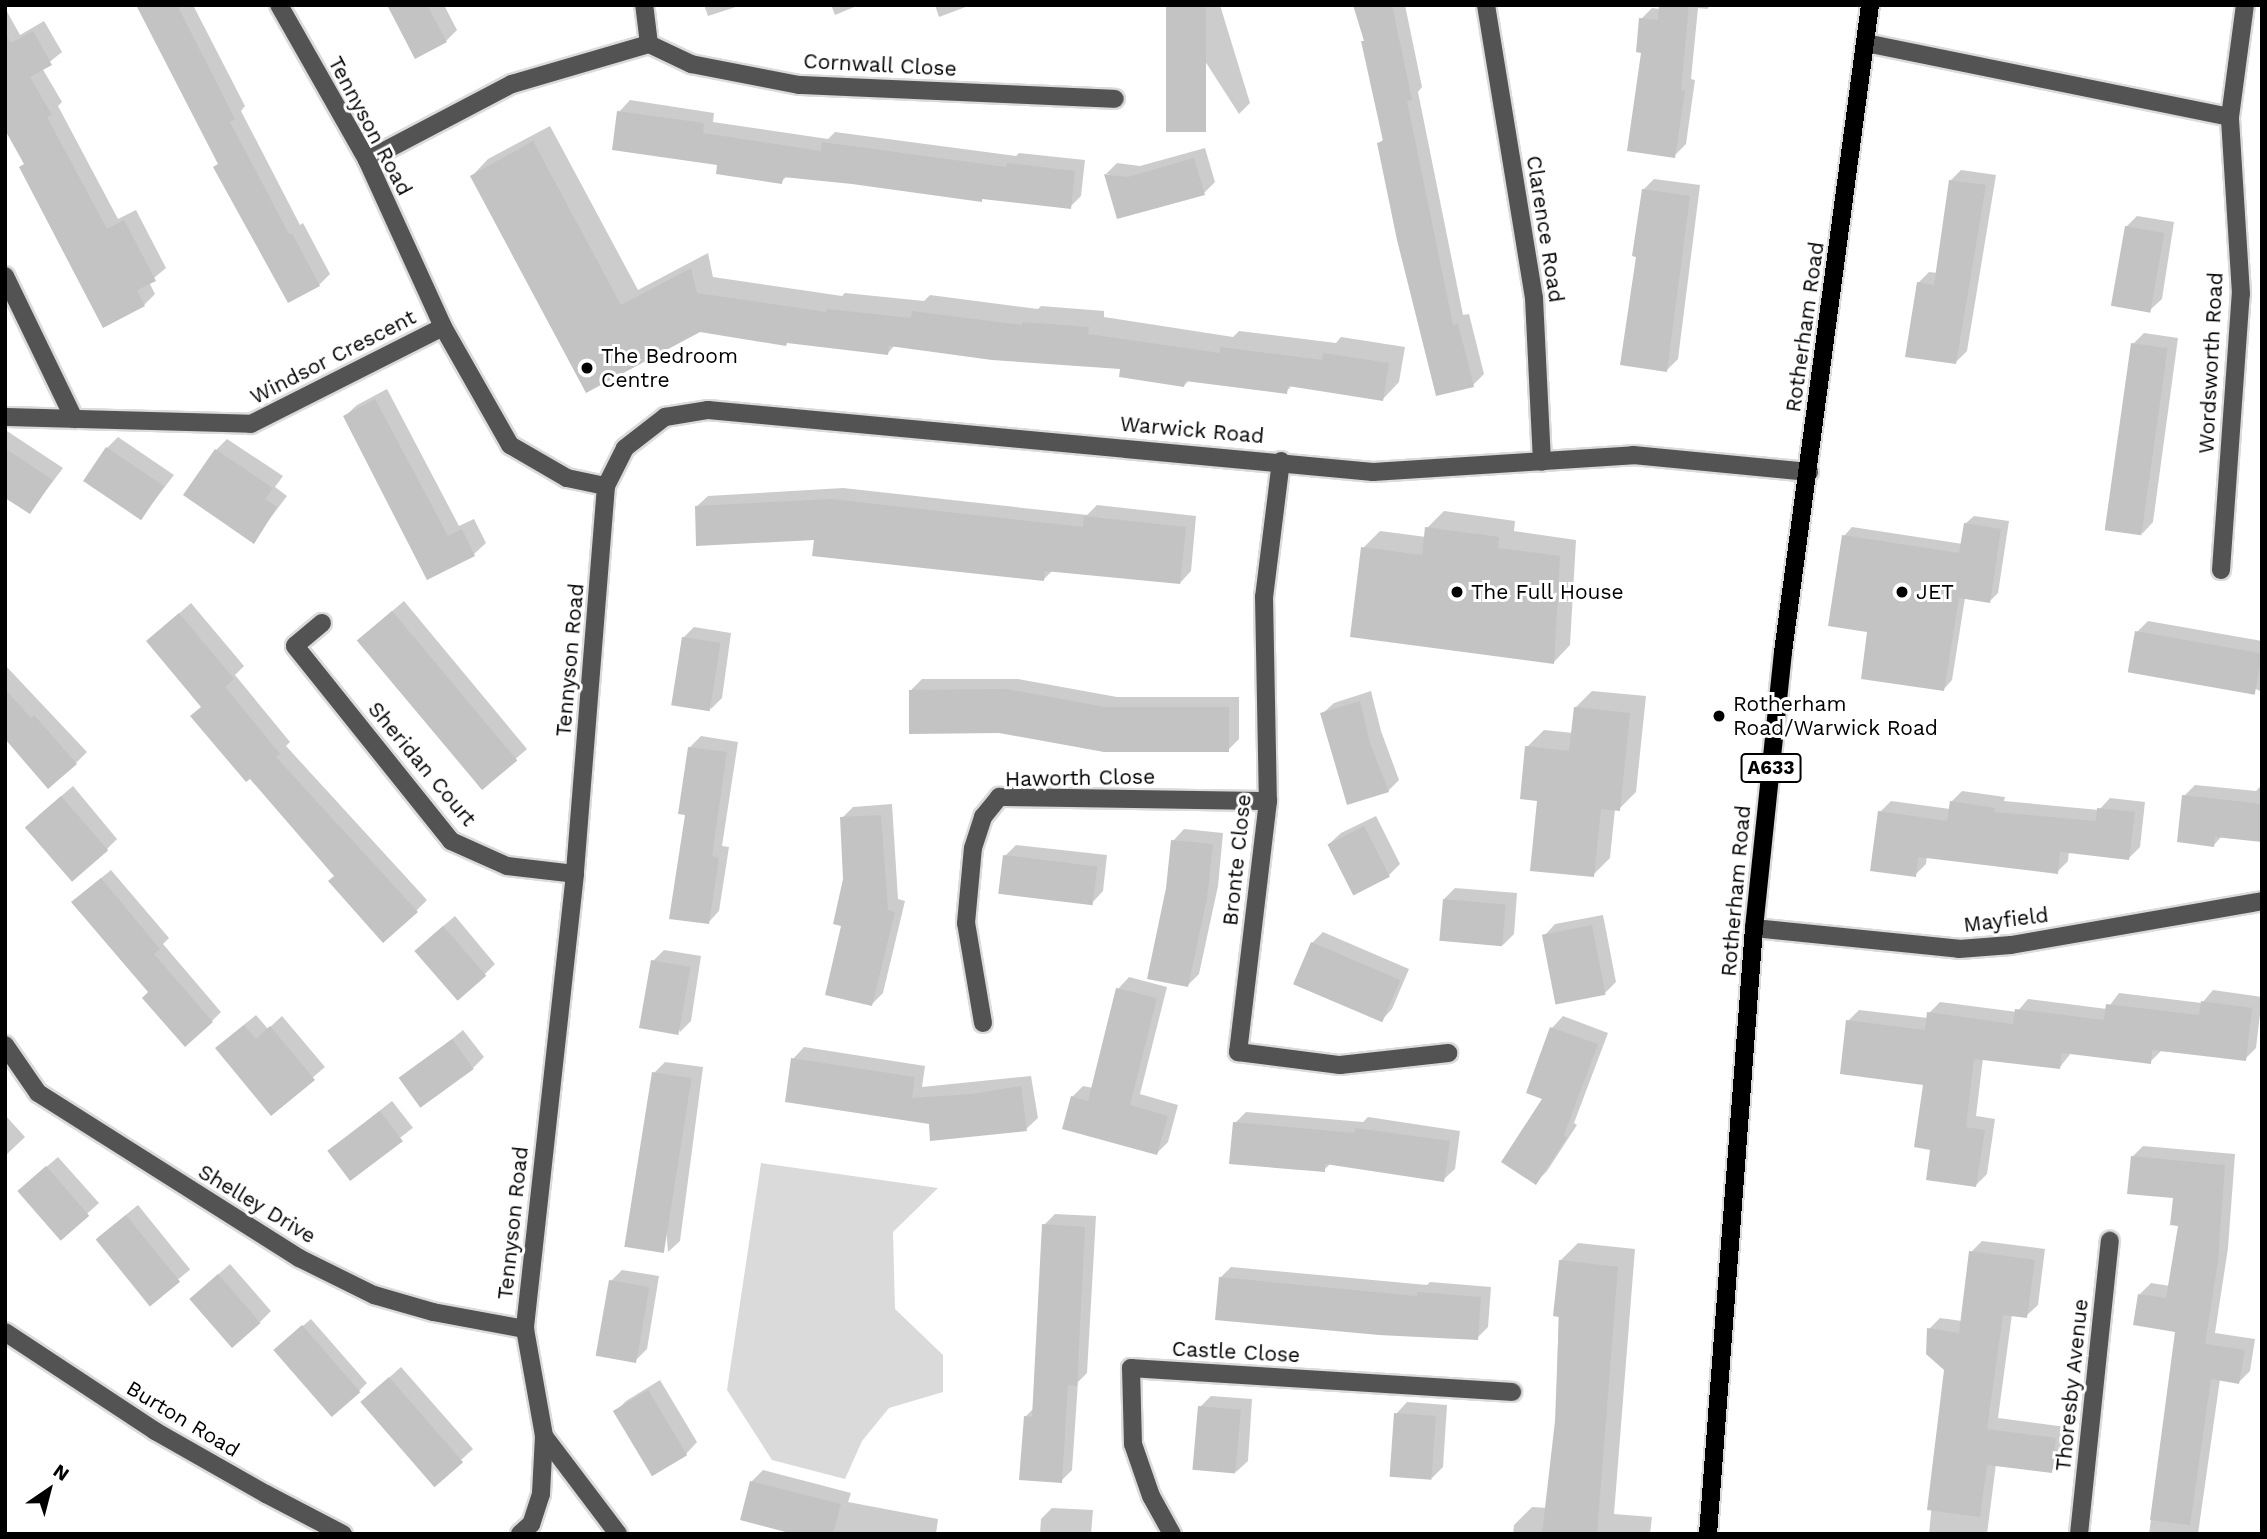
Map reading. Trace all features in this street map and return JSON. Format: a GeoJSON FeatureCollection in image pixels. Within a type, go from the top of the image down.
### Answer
{"type":"FeatureCollection","features":[{"type":"Feature","properties":{"kind":"main road","name":"Rotherham Road"},"geometry":{"type":"LineString","coordinates":[[1708,1534],[1754,928],[1783,652],[1870,5]]}},
{"type":"Feature","properties":{"kind":"street","name":"Tennyson Road"},"geometry":{"type":"LineString","coordinates":[[279,5],[367,160],[443,327],[510,445],[567,478],[607,486],[575,874],[525,1329],[544,1436],[541,1494],[531,1524],[520,1534]]}},
{"type":"Feature","properties":{"kind":"street"},"geometry":{"type":"LineString","coordinates":[[367,160],[512,84],[649,44],[644,5]]}},
{"type":"Feature","properties":{"kind":"street","name":"Clarence Road"},"geometry":{"type":"LineString","coordinates":[[1486,5],[1534,298],[1542,462]]}},
{"type":"Feature","properties":{"kind":"street","name":"Wordsworth Road"},"geometry":{"type":"LineString","coordinates":[[2221,570],[2241,295],[2230,117],[2245,5]]}},
{"type":"Feature","properties":{"kind":"street"},"geometry":{"type":"LineString","coordinates":[[1866,43],[2230,117]]}},
{"type":"Feature","properties":{"kind":"street","name":"Cornwall Close"},"geometry":{"type":"LineString","coordinates":[[649,44],[691,64],[799,85],[1115,99]]}},
{"type":"Feature","properties":{"kind":"street"},"geometry":{"type":"LineString","coordinates":[[5,276],[74,419]]}},
{"type":"Feature","properties":{"kind":"street","name":"Windsor Crescent"},"geometry":{"type":"LineString","coordinates":[[5,417],[251,424],[443,327]]}},
{"type":"Feature","properties":{"kind":"street","name":"Warwick Road"},"geometry":{"type":"LineString","coordinates":[[607,486],[625,448],[664,417],[708,410],[1281,461],[1373,472],[1633,455],[1809,472]]}},
{"type":"Feature","properties":{"kind":"street","name":"Bronte Close"},"geometry":{"type":"LineString","coordinates":[[1281,461],[1264,597],[1268,801],[1238,1052],[1340,1065],[1448,1053]]}},
{"type":"Feature","properties":{"kind":"street","name":"Sheridan Court"},"geometry":{"type":"LineString","coordinates":[[322,624],[295,646],[451,841],[507,866],[575,874]]}},
{"type":"Feature","properties":{"kind":"street","name":"Haworth Close"},"geometry":{"type":"LineString","coordinates":[[983,1023],[966,923],[973,848],[983,817],[999,797],[1268,801]]}},
{"type":"Feature","properties":{"kind":"street","name":"Mayfield"},"geometry":{"type":"LineString","coordinates":[[1754,928],[1959,949],[2011,945],[2262,901]]}},
{"type":"Feature","properties":{"kind":"street","name":"Shelley Drive"},"geometry":{"type":"LineString","coordinates":[[5,1045],[38,1093],[299,1258],[374,1295],[433,1312],[525,1329]]}},
{"type":"Feature","properties":{"kind":"street","name":"Thoresby Avenue"},"geometry":{"type":"LineString","coordinates":[[2079,1534],[2110,1241]]}},
{"type":"Feature","properties":{"kind":"street","name":"Burton Road"},"geometry":{"type":"LineString","coordinates":[[5,1332],[155,1431],[343,1534]]}},
{"type":"Feature","properties":{"kind":"street","name":"Castle Close"},"geometry":{"type":"LineString","coordinates":[[1172,1534],[1150,1496],[1132,1444],[1130,1368],[1512,1392]]}},
{"type":"Feature","properties":{"kind":"street","name":"Tennyson Road"},"geometry":{"type":"LineString","coordinates":[[544,1436],[618,1534]]}},
{"type":"Feature","properties":{"kind":"shaded area"},"geometry":{"type":"Polygon","coordinates":[[[761,1163],[938,1188],[893,1232],[895,1309],[943,1355],[943,1392],[889,1408],[862,1441],[845,1479],[772,1460],[727,1390],[761,1163]]]}},
{"type":"Feature","properties":{"kind":"building"},"geometry":{"type":"Polygon","coordinates":[[[136,5],[177,5],[235,119],[230,122],[289,234],[292,233],[320,286],[288,303],[213,167],[218,164],[136,5]]]}},
{"type":"Feature","properties":{"kind":"building"},"geometry":{"type":"Polygon","coordinates":[[[387,5],[427,5],[447,42],[415,59],[387,5]]]}},
{"type":"Feature","properties":{"kind":"building"},"geometry":{"type":"Polygon","coordinates":[[[1166,5],[1206,5],[1206,132],[1166,132],[1166,5]]]}},
{"type":"Feature","properties":{"kind":"building"},"geometry":{"type":"Polygon","coordinates":[[[1353,5],[1392,5],[1412,100],[1407,101],[1453,325],[1458,324],[1474,387],[1436,396],[1397,240],[1377,143],[1383,141],[1361,41],[1364,41],[1353,5]]]}},
{"type":"Feature","properties":{"kind":"building"},"geometry":{"type":"Polygon","coordinates":[[[1659,5],[1689,5],[1681,90],[1685,91],[1675,158],[1627,151],[1641,53],[1636,52],[1639,18],[1658,20],[1659,5]]]}},
{"type":"Feature","properties":{"kind":"building"},"geometry":{"type":"Polygon","coordinates":[[[33,31],[52,65],[30,77],[52,115],[47,117],[107,229],[124,220],[156,281],[137,290],[145,306],[103,328],[19,167],[24,164],[5,130],[5,33],[11,43],[33,31]]]}},
{"type":"Feature","properties":{"kind":"building"},"geometry":{"type":"Polygon","coordinates":[[[617,111],[704,123],[703,133],[821,151],[822,142],[1006,167],[1007,163],[1075,171],[1071,209],[982,199],[982,202],[783,177],[782,184],[716,174],[717,165],[612,150],[617,111]]]}},
{"type":"Feature","properties":{"kind":"building"},"geometry":{"type":"Polygon","coordinates":[[[533,141],[621,305],[691,268],[697,293],[826,312],[827,309],[911,318],[912,311],[1022,325],[1022,322],[1089,327],[1088,334],[1220,353],[1220,347],[1322,360],[1323,353],[1389,363],[1383,401],[1288,386],[1287,394],[1185,381],[1184,387],[1119,377],[1120,369],[992,360],[889,346],[888,355],[787,343],[786,346],[700,332],[586,393],[470,176],[533,141]]]}},
{"type":"Feature","properties":{"kind":"building"},"geometry":{"type":"Polygon","coordinates":[[[1194,158],[1205,195],[1117,219],[1104,174],[1128,177],[1194,158]]]}},
{"type":"Feature","properties":{"kind":"building"},"geometry":{"type":"Polygon","coordinates":[[[1949,180],[1986,185],[1956,364],[1905,357],[1917,282],[1934,285],[1949,180]]]}},
{"type":"Feature","properties":{"kind":"building"},"geometry":{"type":"Polygon","coordinates":[[[1642,189],[1690,196],[1667,372],[1620,365],[1636,257],[1632,256],[1642,189]]]}},
{"type":"Feature","properties":{"kind":"building"},"geometry":{"type":"Polygon","coordinates":[[[2125,226],[2164,233],[2150,313],[2111,306],[2125,226]]]}},
{"type":"Feature","properties":{"kind":"building"},"geometry":{"type":"Polygon","coordinates":[[[2131,343],[2168,348],[2141,535],[2105,530],[2131,343]]]}},
{"type":"Feature","properties":{"kind":"building"},"geometry":{"type":"Polygon","coordinates":[[[375,399],[448,536],[462,529],[475,556],[427,580],[343,416],[375,399]]]}},
{"type":"Feature","properties":{"kind":"building"},"geometry":{"type":"Polygon","coordinates":[[[106,447],[164,486],[141,520],[83,481],[106,447]]]}},
{"type":"Feature","properties":{"kind":"building"},"geometry":{"type":"Polygon","coordinates":[[[5,448],[53,480],[30,514],[5,498],[5,448]]]}},
{"type":"Feature","properties":{"kind":"building"},"geometry":{"type":"Polygon","coordinates":[[[215,449],[273,488],[265,499],[277,507],[254,544],[183,495],[215,449]]]}},
{"type":"Feature","properties":{"kind":"building"},"geometry":{"type":"Polygon","coordinates":[[[831,499],[1083,527],[1084,516],[1186,527],[1180,584],[1045,571],[1044,581],[812,556],[814,540],[696,546],[695,506],[831,499]]]}},
{"type":"Feature","properties":{"kind":"building"},"geometry":{"type":"Polygon","coordinates":[[[1964,523],[2001,529],[1990,603],[1959,598],[1944,691],[1861,679],[1867,632],[1828,626],[1842,535],[1959,553],[1964,523]]]}},
{"type":"Feature","properties":{"kind":"building","name":"The Full House"},"geometry":{"type":"Polygon","coordinates":[[[1425,527],[1499,537],[1498,548],[1560,556],[1554,664],[1350,637],[1361,547],[1422,555],[1425,527]]]}},
{"type":"Feature","properties":{"kind":"building"},"geometry":{"type":"Polygon","coordinates":[[[392,611],[517,760],[482,790],[357,641],[392,611]]]}},
{"type":"Feature","properties":{"kind":"building"},"geometry":{"type":"Polygon","coordinates":[[[179,613],[234,679],[225,687],[280,754],[276,757],[418,912],[383,943],[328,881],[334,876],[250,779],[246,782],[190,716],[201,707],[146,641],[179,613]]]}},
{"type":"Feature","properties":{"kind":"building"},"geometry":{"type":"Polygon","coordinates":[[[2135,631],[2262,653],[2255,695],[2128,672],[2135,631]]]}},
{"type":"Feature","properties":{"kind":"building"},"geometry":{"type":"Polygon","coordinates":[[[682,637],[721,643],[710,711],[671,705],[682,637]]]}},
{"type":"Feature","properties":{"kind":"building"},"geometry":{"type":"Polygon","coordinates":[[[5,689],[31,718],[34,715],[77,764],[48,789],[5,739],[5,689]]]}},
{"type":"Feature","properties":{"kind":"building"},"geometry":{"type":"Polygon","coordinates":[[[1006,689],[1105,707],[1229,707],[1229,752],[1104,752],[999,733],[909,734],[909,690],[1006,689]]]}},
{"type":"Feature","properties":{"kind":"building"},"geometry":{"type":"Polygon","coordinates":[[[1360,701],[1370,743],[1389,792],[1347,805],[1320,713],[1360,701]]]}},
{"type":"Feature","properties":{"kind":"building"},"geometry":{"type":"Polygon","coordinates":[[[1574,707],[1630,713],[1620,811],[1601,809],[1594,877],[1530,871],[1537,801],[1520,799],[1525,746],[1569,751],[1574,707]]]}},
{"type":"Feature","properties":{"kind":"building"},"geometry":{"type":"Polygon","coordinates":[[[688,747],[727,752],[712,856],[719,858],[709,924],[669,919],[685,815],[678,814],[688,747]]]}},
{"type":"Feature","properties":{"kind":"building"},"geometry":{"type":"Polygon","coordinates":[[[2182,795],[2262,804],[2262,842],[2215,837],[2214,847],[2177,842],[2182,795]]]}},
{"type":"Feature","properties":{"kind":"building"},"geometry":{"type":"Polygon","coordinates":[[[61,796],[108,850],[72,882],[25,827],[61,796]]]}},
{"type":"Feature","properties":{"kind":"building"},"geometry":{"type":"Polygon","coordinates":[[[1950,801],[1995,808],[1994,812],[2096,821],[2097,808],[2135,812],[2129,860],[2060,852],[2058,874],[1918,857],[1916,877],[1870,871],[1878,811],[1947,821],[1950,801]]]}},
{"type":"Feature","properties":{"kind":"building"},"geometry":{"type":"Polygon","coordinates":[[[881,815],[888,910],[895,912],[872,1006],[825,995],[841,926],[833,924],[843,879],[840,817],[881,815]]]}},
{"type":"Feature","properties":{"kind":"building"},"geometry":{"type":"Polygon","coordinates":[[[1364,826],[1390,877],[1353,895],[1327,845],[1364,826]]]}},
{"type":"Feature","properties":{"kind":"building"},"geometry":{"type":"Polygon","coordinates":[[[1171,840],[1213,844],[1207,898],[1188,987],[1147,979],[1166,888],[1171,840]]]}},
{"type":"Feature","properties":{"kind":"building"},"geometry":{"type":"Polygon","coordinates":[[[1003,855],[1097,867],[1093,905],[998,894],[1003,855]]]}},
{"type":"Feature","properties":{"kind":"building"},"geometry":{"type":"Polygon","coordinates":[[[101,878],[160,949],[154,954],[213,1022],[185,1047],[142,998],[148,992],[71,902],[101,878]]]}},
{"type":"Feature","properties":{"kind":"building"},"geometry":{"type":"Polygon","coordinates":[[[1443,899],[1506,904],[1502,946],[1439,941],[1443,899]]]}},
{"type":"Feature","properties":{"kind":"building"},"geometry":{"type":"Polygon","coordinates":[[[1592,925],[1606,995],[1555,1004],[1542,935],[1592,925]]]}},
{"type":"Feature","properties":{"kind":"building"},"geometry":{"type":"Polygon","coordinates":[[[443,926],[486,976],[458,1001],[414,951],[443,926]]]}},
{"type":"Feature","properties":{"kind":"building"},"geometry":{"type":"Polygon","coordinates":[[[1311,942],[1400,980],[1382,1022],[1293,984],[1311,942]]]}},
{"type":"Feature","properties":{"kind":"building"},"geometry":{"type":"Polygon","coordinates":[[[651,960],[690,967],[678,1035],[639,1028],[651,960]]]}},
{"type":"Feature","properties":{"kind":"building"},"geometry":{"type":"Polygon","coordinates":[[[1116,988],[1157,998],[1130,1105],[1168,1116],[1157,1155],[1062,1129],[1071,1096],[1088,1101],[1116,988]]]}},
{"type":"Feature","properties":{"kind":"building"},"geometry":{"type":"Polygon","coordinates":[[[2201,1001],[2252,1008],[2246,1061],[2152,1050],[2151,1064],[2062,1053],[2060,1069],[1974,1059],[1966,1127],[1985,1130],[1976,1187],[1926,1180],[1930,1150],[1914,1147],[1923,1085],[1840,1074],[1846,1020],[1925,1030],[1927,1012],[2013,1024],[2015,1009],[2104,1020],[2106,1004],[2199,1015],[2201,1001]]]}},
{"type":"Feature","properties":{"kind":"building"},"geometry":{"type":"Polygon","coordinates":[[[244,1025],[256,1039],[270,1026],[315,1080],[271,1116],[215,1048],[244,1025]]]}},
{"type":"Feature","properties":{"kind":"building"},"geometry":{"type":"Polygon","coordinates":[[[1550,1027],[1598,1044],[1564,1135],[1567,1137],[1536,1185],[1501,1162],[1542,1099],[1526,1093],[1550,1027]]]}},
{"type":"Feature","properties":{"kind":"building"},"geometry":{"type":"Polygon","coordinates":[[[452,1039],[474,1069],[420,1108],[399,1078],[452,1039]]]}},
{"type":"Feature","properties":{"kind":"building"},"geometry":{"type":"Polygon","coordinates":[[[791,1058],[915,1077],[912,1098],[971,1094],[1021,1086],[1027,1131],[930,1141],[929,1124],[785,1102],[791,1058]]]}},
{"type":"Feature","properties":{"kind":"building"},"geometry":{"type":"Polygon","coordinates":[[[652,1072],[692,1078],[664,1253],[624,1247],[652,1072]]]}},
{"type":"Feature","properties":{"kind":"building"},"geometry":{"type":"Polygon","coordinates":[[[380,1111],[403,1141],[350,1181],[327,1151],[380,1111]]]}},
{"type":"Feature","properties":{"kind":"building"},"geometry":{"type":"Polygon","coordinates":[[[1233,1122],[1354,1133],[1355,1128],[1450,1141],[1444,1182],[1325,1164],[1325,1172],[1229,1164],[1233,1122]]]}},
{"type":"Feature","properties":{"kind":"building"},"geometry":{"type":"Polygon","coordinates":[[[2131,1156],[2225,1165],[2218,1261],[2205,1344],[2245,1350],[2239,1384],[2211,1379],[2190,1525],[2150,1520],[2175,1332],[2133,1325],[2138,1294],[2166,1298],[2178,1226],[2170,1225],[2173,1198],[2127,1194],[2131,1156]]]}},
{"type":"Feature","properties":{"kind":"building"},"geometry":{"type":"Polygon","coordinates":[[[46,1166],[89,1216],[61,1241],[17,1191],[46,1166]]]}},
{"type":"Feature","properties":{"kind":"building"},"geometry":{"type":"Polygon","coordinates":[[[126,1215],[180,1282],[150,1306],[96,1240],[126,1215]]]}},
{"type":"Feature","properties":{"kind":"building"},"geometry":{"type":"Polygon","coordinates":[[[1042,1224],[1085,1227],[1077,1386],[1068,1385],[1062,1483],[1019,1480],[1024,1416],[1032,1417],[1042,1224]]]}},
{"type":"Feature","properties":{"kind":"building"},"geometry":{"type":"Polygon","coordinates":[[[1969,1251],[2035,1260],[2027,1318],[2003,1315],[1987,1429],[2056,1438],[2052,1473],[1987,1465],[1980,1517],[1927,1510],[1944,1370],[1926,1354],[1927,1328],[1959,1333],[1969,1251]]]}},
{"type":"Feature","properties":{"kind":"building"},"geometry":{"type":"Polygon","coordinates":[[[1559,1260],[1618,1267],[1597,1534],[1542,1534],[1555,1421],[1559,1317],[1553,1316],[1559,1260]]]}},
{"type":"Feature","properties":{"kind":"building"},"geometry":{"type":"Polygon","coordinates":[[[218,1274],[261,1323],[232,1348],[189,1299],[218,1274]]]}},
{"type":"Feature","properties":{"kind":"building"},"geometry":{"type":"Polygon","coordinates":[[[1219,1277],[1417,1296],[1417,1292],[1481,1297],[1478,1340],[1379,1335],[1215,1320],[1219,1277]]]}},
{"type":"Feature","properties":{"kind":"building"},"geometry":{"type":"Polygon","coordinates":[[[609,1280],[649,1287],[636,1363],[596,1356],[609,1280]]]}},
{"type":"Feature","properties":{"kind":"building"},"geometry":{"type":"Polygon","coordinates":[[[302,1325],[360,1392],[332,1417],[273,1350],[302,1325]]]}},
{"type":"Feature","properties":{"kind":"building"},"geometry":{"type":"Polygon","coordinates":[[[389,1377],[463,1462],[434,1487],[360,1402],[389,1377]]]}},
{"type":"Feature","properties":{"kind":"building"},"geometry":{"type":"Polygon","coordinates":[[[648,1390],[687,1455],[652,1476],[613,1411],[648,1390]]]}},
{"type":"Feature","properties":{"kind":"building"},"geometry":{"type":"Polygon","coordinates":[[[1198,1406],[1241,1410],[1235,1474],[1192,1470],[1198,1406]]]}},
{"type":"Feature","properties":{"kind":"building"},"geometry":{"type":"Polygon","coordinates":[[[1394,1413],[1436,1416],[1431,1480],[1390,1477],[1394,1413]]]}},
{"type":"Feature","properties":{"kind":"building"},"geometry":{"type":"Polygon","coordinates":[[[750,1481],[841,1504],[833,1534],[793,1534],[740,1520],[750,1481]]]}},
{"type":"Feature","properties":{"kind":"place","name":"The Bedroom Centre"},"geometry":{"type":"Point","coordinates":[587,368]}},
{"type":"Feature","properties":{"kind":"place","name":"The Full House"},"geometry":{"type":"Point","coordinates":[1457,592]}},
{"type":"Feature","properties":{"kind":"place","name":"JET"},"geometry":{"type":"Point","coordinates":[1902,592]}},
{"type":"Feature","properties":{"kind":"place","name":"Rotherham Road/Warwick Road"},"geometry":{"type":"Point","coordinates":[1719,716]}}]}
